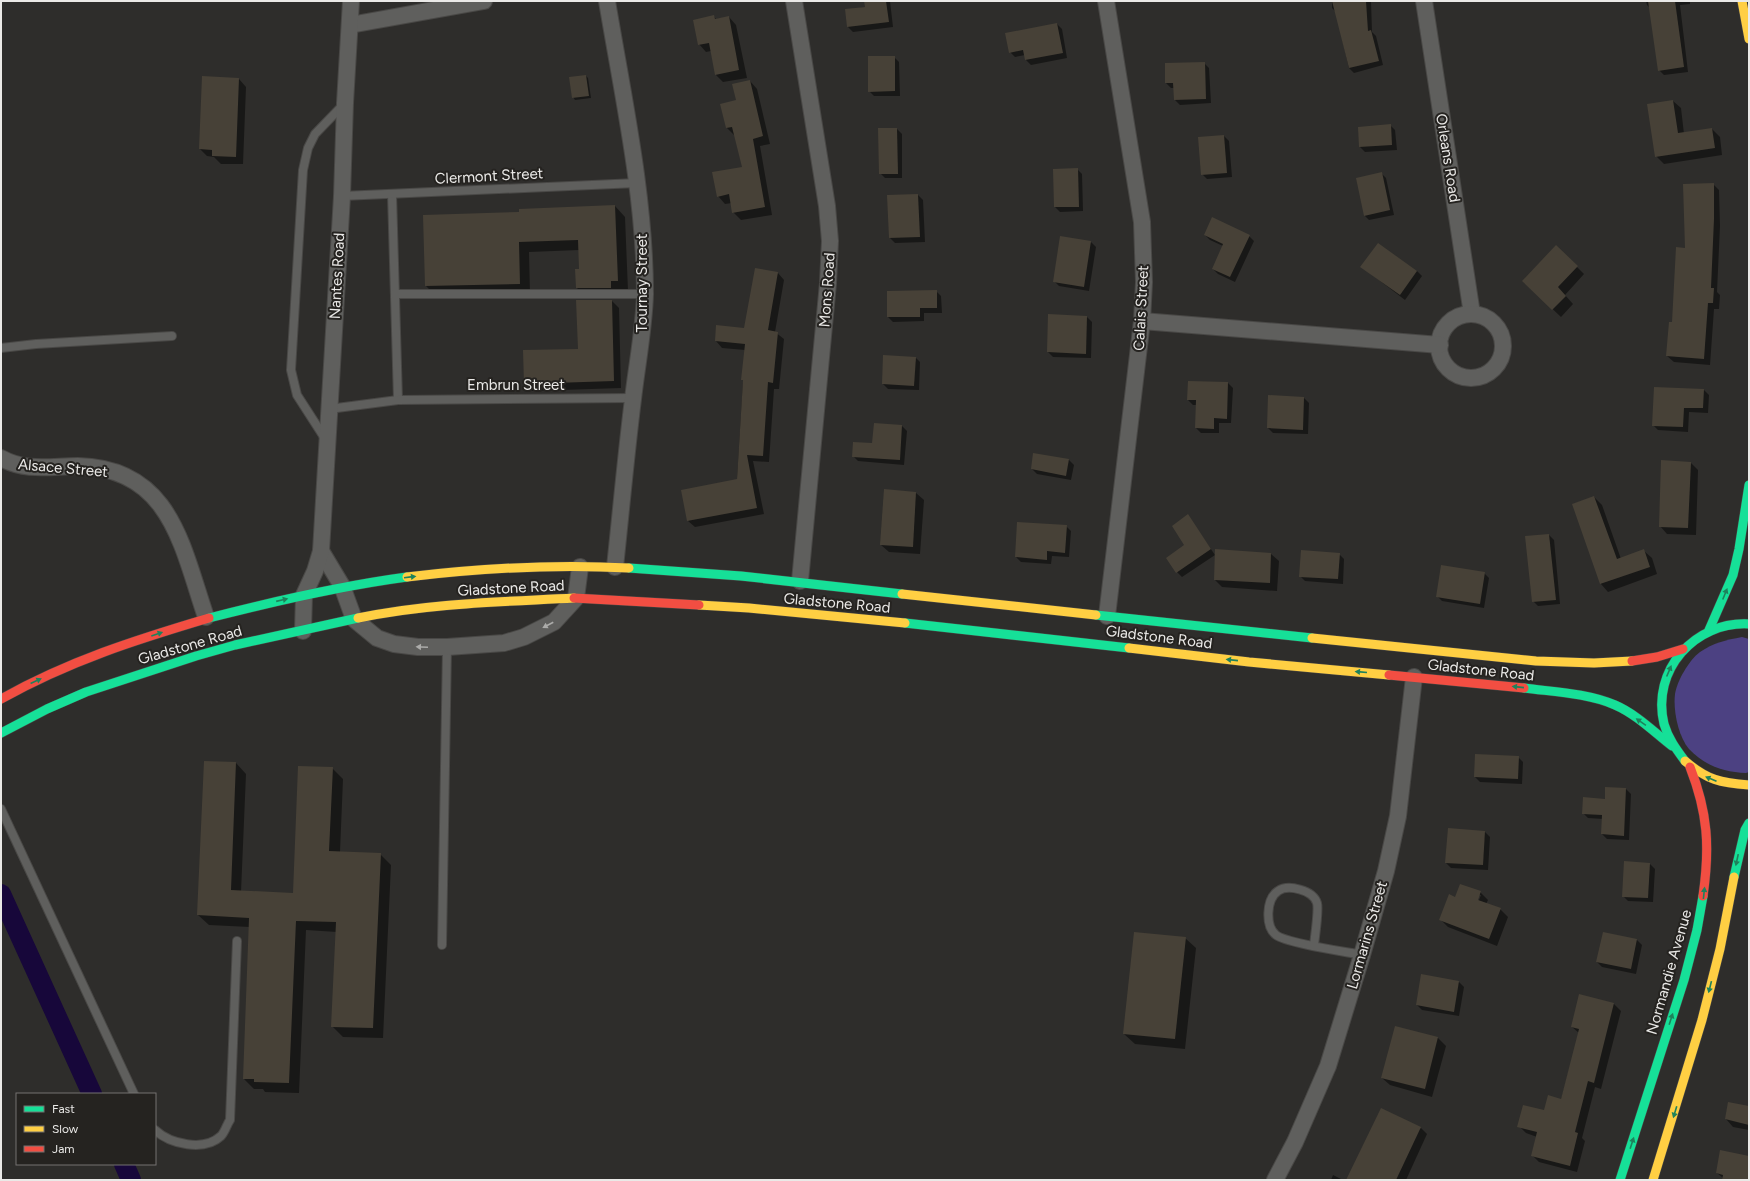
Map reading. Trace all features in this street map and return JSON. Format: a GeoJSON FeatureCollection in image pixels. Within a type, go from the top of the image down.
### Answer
{"type":"FeatureCollection","features":[{"type":"Feature","properties":{"kind":"street","name":"Nantes Road"},"geometry":{"type":"LineString","coordinates":[[303,631],[304,595],[321,550],[342,196],[345,103],[351,1]]}},
{"type":"Feature","properties":{"kind":"street"},"geometry":{"type":"LineString","coordinates":[[350,25],[484,1]]}},
{"type":"Feature","properties":{"kind":"street","name":"Tournay Street"},"geometry":{"type":"LineString","coordinates":[[607,1],[637,183],[643,239],[644,294],[642,338],[633,398],[615,567]]}},
{"type":"Feature","properties":{"kind":"street","name":"Mons Road"},"geometry":{"type":"LineString","coordinates":[[794,1],[827,206],[830,241],[827,290],[800,581]]}},
{"type":"Feature","properties":{"kind":"street","name":"Calais Street"},"geometry":{"type":"LineString","coordinates":[[1106,1],[1142,222],[1144,282],[1142,321],[1107,616]]}},
{"type":"Feature","properties":{"kind":"street","name":"Orleans Road"},"geometry":{"type":"LineString","coordinates":[[1424,1],[1472,314]]}},
{"type":"Feature","properties":{"kind":"street"},"geometry":{"type":"LineString","coordinates":[[1742,1],[1749,39]]}},
{"type":"Feature","properties":{"kind":"street"},"geometry":{"type":"LineString","coordinates":[[1472,314],[1490,320],[1501,334],[1503,344],[1499,362],[1486,375],[1477,378],[1468,378],[1451,370],[1444,363],[1440,345],[1442,336],[1450,323],[1462,316],[1472,314]]}},
{"type":"Feature","properties":{"kind":"street"},"geometry":{"type":"LineString","coordinates":[[1142,321],[1440,345]]}},
{"type":"Feature","properties":{"kind":"street","name":"Alsace Street"},"geometry":{"type":"LineString","coordinates":[[1,458],[11,463],[29,467],[79,466],[106,469],[126,476],[146,488],[158,501],[176,528],[206,618]]}},
{"type":"Feature","properties":{"kind":"street"},"geometry":{"type":"LineString","coordinates":[[1709,630],[1733,575],[1739,549],[1749,485]]}},
{"type":"Feature","properties":{"kind":"street"},"geometry":{"type":"LineString","coordinates":[[321,550],[342,586],[354,619],[377,638],[394,644],[418,647],[447,647],[504,643],[524,637],[554,622],[576,598],[580,567]]}},
{"type":"Feature","properties":{"kind":"street","name":"Gladstone Road"},"geometry":{"type":"LineString","coordinates":[[1,699],[84,658],[206,618],[342,586],[448,572],[515,568],[615,567],[641,572],[712,572],[773,578],[940,599],[1131,618],[1391,651],[1439,660],[1536,661],[1594,664],[1628,662],[1654,658],[1683,649]]}},
{"type":"Feature","properties":{"kind":"street"},"geometry":{"type":"LineString","coordinates":[[772,588],[773,578]]}},
{"type":"Feature","properties":{"kind":"street"},"geometry":{"type":"LineString","coordinates":[[823,584],[824,596]]}},
{"type":"Feature","properties":{"kind":"street","name":"Gladstone Road"},"geometry":{"type":"LineString","coordinates":[[1,733],[47,709],[86,692],[196,656],[236,645],[386,612],[448,605],[576,598],[639,599],[822,615],[1079,642],[1130,644],[1249,662],[1388,670],[1414,677],[1518,687],[1585,696],[1615,705],[1641,721],[1672,746]]}},
{"type":"Feature","properties":{"kind":"street"},"geometry":{"type":"LineString","coordinates":[[770,610],[771,599]]}},
{"type":"Feature","properties":{"kind":"street"},"geometry":{"type":"LineString","coordinates":[[822,615],[823,606]]}},
{"type":"Feature","properties":{"kind":"street"},"geometry":{"type":"LineString","coordinates":[[227,613],[233,623]]}},
{"type":"Feature","properties":{"kind":"street"},"geometry":{"type":"LineString","coordinates":[[1079,642],[1078,627],[1081,613]]}},
{"type":"Feature","properties":{"kind":"street"},"geometry":{"type":"LineString","coordinates":[[1131,618],[1134,628]]}},
{"type":"Feature","properties":{"kind":"street"},"geometry":{"type":"LineString","coordinates":[[1749,624],[1737,623],[1709,630],[1695,638],[1683,649],[1671,666],[1663,686],[1662,706],[1664,726],[1672,746],[1690,767],[1711,780],[1734,786],[1749,785]]}},
{"type":"Feature","properties":{"kind":"street"},"geometry":{"type":"LineString","coordinates":[[184,625],[186,637]]}},
{"type":"Feature","properties":{"kind":"street"},"geometry":{"type":"LineString","coordinates":[[236,634],[236,645]]}},
{"type":"Feature","properties":{"kind":"street"},"geometry":{"type":"LineString","coordinates":[[190,646],[196,656]]}},
{"type":"Feature","properties":{"kind":"street"},"geometry":{"type":"LineString","coordinates":[[1435,679],[1439,660]]}},
{"type":"Feature","properties":{"kind":"street","name":"Lormarins Street"},"geometry":{"type":"LineString","coordinates":[[1275,1180],[1295,1142],[1328,1066],[1386,871],[1398,816],[1414,677]]}},
{"type":"Feature","properties":{"kind":"street","name":"Normandie Avenue"},"geometry":{"type":"LineString","coordinates":[[1620,1180],[1692,956],[1703,902],[1708,854],[1707,827],[1702,800],[1690,767]]}},
{"type":"Feature","properties":{"kind":"street"},"geometry":{"type":"LineString","coordinates":[[1653,1180],[1702,1020],[1720,949],[1738,856],[1745,830],[1749,823]]}},
{"type":"Feature","properties":{"kind":"lane"},"geometry":{"type":"LineString","coordinates":[[328,443],[297,395],[291,370],[303,170],[308,148],[315,134],[345,103]]}},
{"type":"Feature","properties":{"kind":"lane","name":"Clermont Street"},"geometry":{"type":"LineString","coordinates":[[342,196],[637,183]]}},
{"type":"Feature","properties":{"kind":"lane"},"geometry":{"type":"LineString","coordinates":[[392,194],[398,400]]}},
{"type":"Feature","properties":{"kind":"lane"},"geometry":{"type":"LineString","coordinates":[[396,294],[644,294]]}},
{"type":"Feature","properties":{"kind":"lane"},"geometry":{"type":"LineString","coordinates":[[1,348],[36,344],[172,336]]}},
{"type":"Feature","properties":{"kind":"lane","name":"Embrun Street"},"geometry":{"type":"LineString","coordinates":[[329,409],[398,400],[633,398]]}},
{"type":"Feature","properties":{"kind":"lane"},"geometry":{"type":"LineString","coordinates":[[442,945],[447,647]]}},
{"type":"Feature","properties":{"kind":"lane"},"geometry":{"type":"LineString","coordinates":[[1,809],[134,1093]]}},
{"type":"Feature","properties":{"kind":"lane"},"geometry":{"type":"LineString","coordinates":[[1314,945],[1318,904],[1314,897],[1307,891],[1292,888],[1278,890],[1272,896],[1269,909],[1269,923],[1272,931],[1283,939],[1362,955]]}},
{"type":"Feature","properties":{"kind":"lane"},"geometry":{"type":"LineString","coordinates":[[156,1131],[173,1142],[204,1144],[221,1136],[230,1120],[238,941]]}},
{"type":"Feature","properties":{"kind":"shaded area"},"geometry":{"type":"Polygon","coordinates":[[[1742,637],[1749,639],[1749,772],[1746,773],[1715,767],[1695,755],[1685,744],[1679,730],[1675,708],[1676,689],[1688,665],[1696,656],[1700,652],[1715,644],[1742,637]]]}},
{"type":"Feature","properties":{"kind":"building"},"geometry":{"type":"Polygon","coordinates":[[[864,1],[886,1],[889,22],[847,27],[845,9],[865,7],[864,1]]]}},
{"type":"Feature","properties":{"kind":"building"},"geometry":{"type":"Polygon","coordinates":[[[1332,1],[1366,1],[1368,31],[1371,30],[1379,61],[1349,68],[1332,1]]]}},
{"type":"Feature","properties":{"kind":"building"},"geometry":{"type":"Polygon","coordinates":[[[1648,1],[1675,1],[1684,67],[1658,71],[1648,1]]]}},
{"type":"Feature","properties":{"kind":"building"},"geometry":{"type":"Polygon","coordinates":[[[714,15],[715,19],[729,16],[739,70],[715,75],[709,43],[698,45],[693,20],[714,15]]]}},
{"type":"Feature","properties":{"kind":"building"},"geometry":{"type":"Polygon","coordinates":[[[1057,23],[1063,53],[1025,60],[1023,50],[1009,53],[1005,33],[1057,23]]]}},
{"type":"Feature","properties":{"kind":"building"},"geometry":{"type":"Polygon","coordinates":[[[868,56],[895,56],[895,91],[868,92],[868,56]]]}},
{"type":"Feature","properties":{"kind":"building"},"geometry":{"type":"Polygon","coordinates":[[[1205,62],[1206,99],[1174,100],[1173,83],[1165,83],[1165,63],[1205,62]]]}},
{"type":"Feature","properties":{"kind":"building"},"geometry":{"type":"Polygon","coordinates":[[[586,75],[589,96],[572,98],[569,77],[586,75]]]}},
{"type":"Feature","properties":{"kind":"building"},"geometry":{"type":"Polygon","coordinates":[[[202,76],[239,78],[236,157],[212,156],[212,150],[199,149],[202,76]]]}},
{"type":"Feature","properties":{"kind":"building"},"geometry":{"type":"Polygon","coordinates":[[[750,80],[763,136],[753,139],[765,207],[732,213],[729,194],[717,197],[712,172],[742,167],[732,127],[726,128],[720,104],[736,100],[732,84],[750,80]]]}},
{"type":"Feature","properties":{"kind":"building"},"geometry":{"type":"Polygon","coordinates":[[[1673,100],[1678,133],[1712,128],[1715,148],[1655,157],[1647,104],[1673,100]]]}},
{"type":"Feature","properties":{"kind":"building"},"geometry":{"type":"Polygon","coordinates":[[[1391,124],[1392,145],[1359,147],[1358,127],[1391,124]]]}},
{"type":"Feature","properties":{"kind":"building"},"geometry":{"type":"Polygon","coordinates":[[[878,128],[897,128],[898,174],[879,174],[878,128]]]}},
{"type":"Feature","properties":{"kind":"building"},"geometry":{"type":"Polygon","coordinates":[[[1224,135],[1227,173],[1201,175],[1198,137],[1224,135]]]}},
{"type":"Feature","properties":{"kind":"building"},"geometry":{"type":"Polygon","coordinates":[[[1078,168],[1079,207],[1054,207],[1053,169],[1078,168]]]}},
{"type":"Feature","properties":{"kind":"building"},"geometry":{"type":"Polygon","coordinates":[[[1382,172],[1390,210],[1364,216],[1356,178],[1382,172]]]}},
{"type":"Feature","properties":{"kind":"building"},"geometry":{"type":"Polygon","coordinates":[[[1714,183],[1711,288],[1714,288],[1713,303],[1708,303],[1704,359],[1666,356],[1669,322],[1672,322],[1676,247],[1685,248],[1683,184],[1714,183]]]}},
{"type":"Feature","properties":{"kind":"building"},"geometry":{"type":"Polygon","coordinates":[[[918,194],[920,237],[889,238],[887,195],[918,194]]]}},
{"type":"Feature","properties":{"kind":"building"},"geometry":{"type":"Polygon","coordinates":[[[615,205],[618,281],[611,281],[611,288],[576,288],[575,269],[579,269],[578,240],[519,242],[520,284],[425,286],[423,215],[519,212],[519,209],[615,205]]]}},
{"type":"Feature","properties":{"kind":"building"},"geometry":{"type":"Polygon","coordinates":[[[1212,217],[1250,235],[1230,277],[1212,269],[1223,244],[1204,235],[1212,217]]]}},
{"type":"Feature","properties":{"kind":"building"},"geometry":{"type":"Polygon","coordinates":[[[1060,236],[1091,241],[1084,287],[1053,282],[1060,236]]]}},
{"type":"Feature","properties":{"kind":"building"},"geometry":{"type":"Polygon","coordinates":[[[1378,243],[1417,271],[1400,295],[1360,267],[1378,243]]]}},
{"type":"Feature","properties":{"kind":"building"},"geometry":{"type":"Polygon","coordinates":[[[1556,245],[1578,266],[1558,287],[1566,296],[1552,310],[1522,281],[1556,245]]]}},
{"type":"Feature","properties":{"kind":"building"},"geometry":{"type":"Polygon","coordinates":[[[755,268],[778,272],[768,330],[778,332],[773,383],[768,382],[763,456],[747,455],[757,508],[687,521],[681,490],[737,479],[743,380],[741,380],[745,344],[715,341],[716,325],[744,328],[755,268]]]}},
{"type":"Feature","properties":{"kind":"building"},"geometry":{"type":"Polygon","coordinates":[[[937,290],[937,308],[920,308],[920,317],[887,317],[887,291],[937,290]]]}},
{"type":"Feature","properties":{"kind":"building"},"geometry":{"type":"Polygon","coordinates":[[[576,300],[612,300],[614,381],[524,384],[523,350],[578,349],[576,300]]]}},
{"type":"Feature","properties":{"kind":"building"},"geometry":{"type":"Polygon","coordinates":[[[1048,314],[1087,316],[1086,354],[1047,352],[1048,314]]]}},
{"type":"Feature","properties":{"kind":"building"},"geometry":{"type":"Polygon","coordinates":[[[883,355],[916,357],[914,386],[882,384],[883,355]]]}},
{"type":"Feature","properties":{"kind":"building"},"geometry":{"type":"Polygon","coordinates":[[[1188,381],[1228,382],[1227,419],[1214,418],[1214,429],[1195,428],[1196,400],[1187,400],[1188,381]]]}},
{"type":"Feature","properties":{"kind":"building"},"geometry":{"type":"Polygon","coordinates":[[[1654,387],[1704,389],[1703,408],[1684,408],[1683,427],[1652,426],[1654,387]]]}},
{"type":"Feature","properties":{"kind":"building"},"geometry":{"type":"Polygon","coordinates":[[[1268,395],[1304,397],[1303,430],[1267,428],[1268,395]]]}},
{"type":"Feature","properties":{"kind":"building"},"geometry":{"type":"Polygon","coordinates":[[[874,423],[902,425],[900,460],[852,457],[853,442],[872,443],[874,423]]]}},
{"type":"Feature","properties":{"kind":"building"},"geometry":{"type":"Polygon","coordinates":[[[1033,453],[1069,459],[1066,476],[1031,469],[1033,453]]]}},
{"type":"Feature","properties":{"kind":"building"},"geometry":{"type":"Polygon","coordinates":[[[1661,460],[1691,462],[1688,528],[1659,527],[1661,460]]]}},
{"type":"Feature","properties":{"kind":"building"},"geometry":{"type":"Polygon","coordinates":[[[884,489],[916,492],[913,547],[880,545],[884,489]]]}},
{"type":"Feature","properties":{"kind":"building"},"geometry":{"type":"Polygon","coordinates":[[[1594,496],[1617,559],[1644,549],[1650,567],[1600,584],[1572,504],[1594,496]]]}},
{"type":"Feature","properties":{"kind":"building"},"geometry":{"type":"Polygon","coordinates":[[[1188,514],[1211,549],[1176,573],[1166,558],[1184,545],[1172,526],[1188,514]]]}},
{"type":"Feature","properties":{"kind":"building"},"geometry":{"type":"Polygon","coordinates":[[[1017,522],[1067,525],[1065,553],[1047,551],[1047,560],[1015,557],[1017,522]]]}},
{"type":"Feature","properties":{"kind":"building"},"geometry":{"type":"Polygon","coordinates":[[[1549,534],[1556,600],[1532,602],[1525,536],[1549,534]]]}},
{"type":"Feature","properties":{"kind":"building"},"geometry":{"type":"Polygon","coordinates":[[[1215,549],[1271,553],[1270,583],[1214,580],[1215,549]]]}},
{"type":"Feature","properties":{"kind":"building"},"geometry":{"type":"Polygon","coordinates":[[[1301,550],[1340,553],[1338,579],[1299,577],[1301,550]]]}},
{"type":"Feature","properties":{"kind":"building"},"geometry":{"type":"Polygon","coordinates":[[[1441,565],[1485,572],[1480,604],[1436,597],[1441,565]]]}},
{"type":"Feature","properties":{"kind":"building"},"geometry":{"type":"Polygon","coordinates":[[[1475,754],[1519,756],[1518,779],[1474,777],[1475,754]]]}},
{"type":"Feature","properties":{"kind":"building"},"geometry":{"type":"Polygon","coordinates":[[[204,761],[236,762],[231,890],[293,893],[298,766],[333,767],[329,851],[381,853],[373,1028],[331,1027],[336,922],[296,921],[289,1083],[254,1082],[254,1079],[243,1079],[249,918],[197,915],[204,761]]]}},
{"type":"Feature","properties":{"kind":"building"},"geometry":{"type":"Polygon","coordinates":[[[1605,787],[1626,788],[1624,836],[1601,834],[1602,815],[1582,814],[1583,797],[1605,799],[1605,787]]]}},
{"type":"Feature","properties":{"kind":"building"},"geometry":{"type":"Polygon","coordinates":[[[1448,828],[1485,831],[1483,865],[1445,863],[1448,828]]]}},
{"type":"Feature","properties":{"kind":"building"},"geometry":{"type":"Polygon","coordinates":[[[1624,861],[1650,863],[1648,898],[1622,897],[1624,861]]]}},
{"type":"Feature","properties":{"kind":"building"},"geometry":{"type":"Polygon","coordinates":[[[1460,884],[1481,891],[1478,900],[1501,908],[1489,939],[1439,920],[1449,894],[1455,897],[1460,884]]]}},
{"type":"Feature","properties":{"kind":"building"},"geometry":{"type":"Polygon","coordinates":[[[1134,932],[1186,937],[1175,1039],[1123,1034],[1134,932]]]}},
{"type":"Feature","properties":{"kind":"building"},"geometry":{"type":"Polygon","coordinates":[[[1603,932],[1637,939],[1631,969],[1596,962],[1603,932]]]}},
{"type":"Feature","properties":{"kind":"building"},"geometry":{"type":"Polygon","coordinates":[[[1421,974],[1459,981],[1454,1012],[1416,1005],[1421,974]]]}},
{"type":"Feature","properties":{"kind":"building"},"geometry":{"type":"Polygon","coordinates":[[[1579,994],[1614,1003],[1594,1083],[1588,1081],[1575,1132],[1578,1133],[1570,1166],[1531,1156],[1537,1132],[1517,1127],[1523,1105],[1544,1110],[1548,1095],[1561,1099],[1579,1029],[1571,1027],[1579,994]]]}},
{"type":"Feature","properties":{"kind":"building"},"geometry":{"type":"Polygon","coordinates":[[[1395,1026],[1438,1037],[1425,1089],[1381,1078],[1395,1026]]]}},
{"type":"Feature","properties":{"kind":"building"},"geometry":{"type":"Polygon","coordinates":[[[1728,1102],[1749,1106],[1749,1125],[1725,1119],[1728,1102]]]}},
{"type":"Feature","properties":{"kind":"building"},"geometry":{"type":"Polygon","coordinates":[[[1381,1108],[1421,1127],[1396,1180],[1346,1180],[1381,1108]]]}},
{"type":"Feature","properties":{"kind":"building"},"geometry":{"type":"Polygon","coordinates":[[[1720,1150],[1749,1156],[1749,1180],[1722,1180],[1723,1175],[1716,1173],[1720,1150]]]}},
{"type":"Feature","properties":{"kind":"waterway"},"geometry":{"type":"LineString","coordinates":[[1,894],[92,1093]]}},
{"type":"Feature","properties":{"kind":"waterway"},"geometry":{"type":"LineString","coordinates":[[124,1165],[131,1180]]}},
{"type":"Feature","properties":{"kind":"traffic: fast"},"geometry":{"type":"LineString","coordinates":[[1709,630],[1733,575],[1739,549],[1749,485]]}},
{"type":"Feature","properties":{"kind":"traffic: fast"},"geometry":{"type":"LineString","coordinates":[[629,568],[741,576],[902,594]]}},
{"type":"Feature","properties":{"kind":"traffic: fast"},"geometry":{"type":"LineString","coordinates":[[209,618],[308,594],[407,577]]}},
{"type":"Feature","properties":{"kind":"traffic: fast"},"geometry":{"type":"LineString","coordinates":[[1096,615],[1312,638]]}},
{"type":"Feature","properties":{"kind":"traffic: fast"},"geometry":{"type":"LineString","coordinates":[[1,733],[47,709],[86,692],[196,656],[235,645],[358,618]]}},
{"type":"Feature","properties":{"kind":"traffic: fast"},"geometry":{"type":"LineString","coordinates":[[905,623],[1129,648]]}},
{"type":"Feature","properties":{"kind":"traffic: fast"},"geometry":{"type":"LineString","coordinates":[[1685,761],[1675,748],[1664,724],[1662,704],[1664,685],[1671,668],[1681,653],[1695,640],[1711,631],[1729,625],[1749,624]]}},
{"type":"Feature","properties":{"kind":"traffic: fast"},"geometry":{"type":"LineString","coordinates":[[1524,688],[1582,695],[1615,705],[1638,718],[1672,746]]}},
{"type":"Feature","properties":{"kind":"traffic: fast"},"geometry":{"type":"LineString","coordinates":[[1734,877],[1745,830],[1749,823]]}},
{"type":"Feature","properties":{"kind":"traffic: fast"},"geometry":{"type":"LineString","coordinates":[[1620,1180],[1684,980],[1697,930],[1703,896]]}},
{"type":"Feature","properties":{"kind":"traffic: slow"},"geometry":{"type":"LineString","coordinates":[[1742,1],[1749,39]]}},
{"type":"Feature","properties":{"kind":"traffic: slow"},"geometry":{"type":"LineString","coordinates":[[407,577],[462,571],[518,568],[574,566],[629,568]]}},
{"type":"Feature","properties":{"kind":"traffic: slow"},"geometry":{"type":"LineString","coordinates":[[902,594],[1096,615]]}},
{"type":"Feature","properties":{"kind":"traffic: slow"},"geometry":{"type":"LineString","coordinates":[[358,618],[439,606],[574,598]]}},
{"type":"Feature","properties":{"kind":"traffic: slow"},"geometry":{"type":"LineString","coordinates":[[699,605],[749,608],[905,623]]}},
{"type":"Feature","properties":{"kind":"traffic: slow"},"geometry":{"type":"LineString","coordinates":[[1312,638],[1536,661],[1594,663],[1632,661]]}},
{"type":"Feature","properties":{"kind":"traffic: slow"},"geometry":{"type":"LineString","coordinates":[[1129,648],[1249,662],[1389,675]]}},
{"type":"Feature","properties":{"kind":"traffic: slow"},"geometry":{"type":"LineString","coordinates":[[1685,761],[1700,772],[1722,782],[1749,785]]}},
{"type":"Feature","properties":{"kind":"traffic: slow"},"geometry":{"type":"LineString","coordinates":[[1653,1180],[1702,1020],[1720,949],[1734,877]]}},
{"type":"Feature","properties":{"kind":"traffic: jam"},"geometry":{"type":"LineString","coordinates":[[574,598],[699,605]]}},
{"type":"Feature","properties":{"kind":"traffic: jam"},"geometry":{"type":"LineString","coordinates":[[1,699],[77,662],[129,643],[209,618]]}},
{"type":"Feature","properties":{"kind":"traffic: jam"},"geometry":{"type":"LineString","coordinates":[[1632,661],[1657,657],[1683,649]]}},
{"type":"Feature","properties":{"kind":"traffic: jam"},"geometry":{"type":"LineString","coordinates":[[1389,675],[1524,688]]}},
{"type":"Feature","properties":{"kind":"traffic: jam"},"geometry":{"type":"LineString","coordinates":[[1690,767],[1701,800],[1706,830],[1707,846],[1703,896]]}}]}
